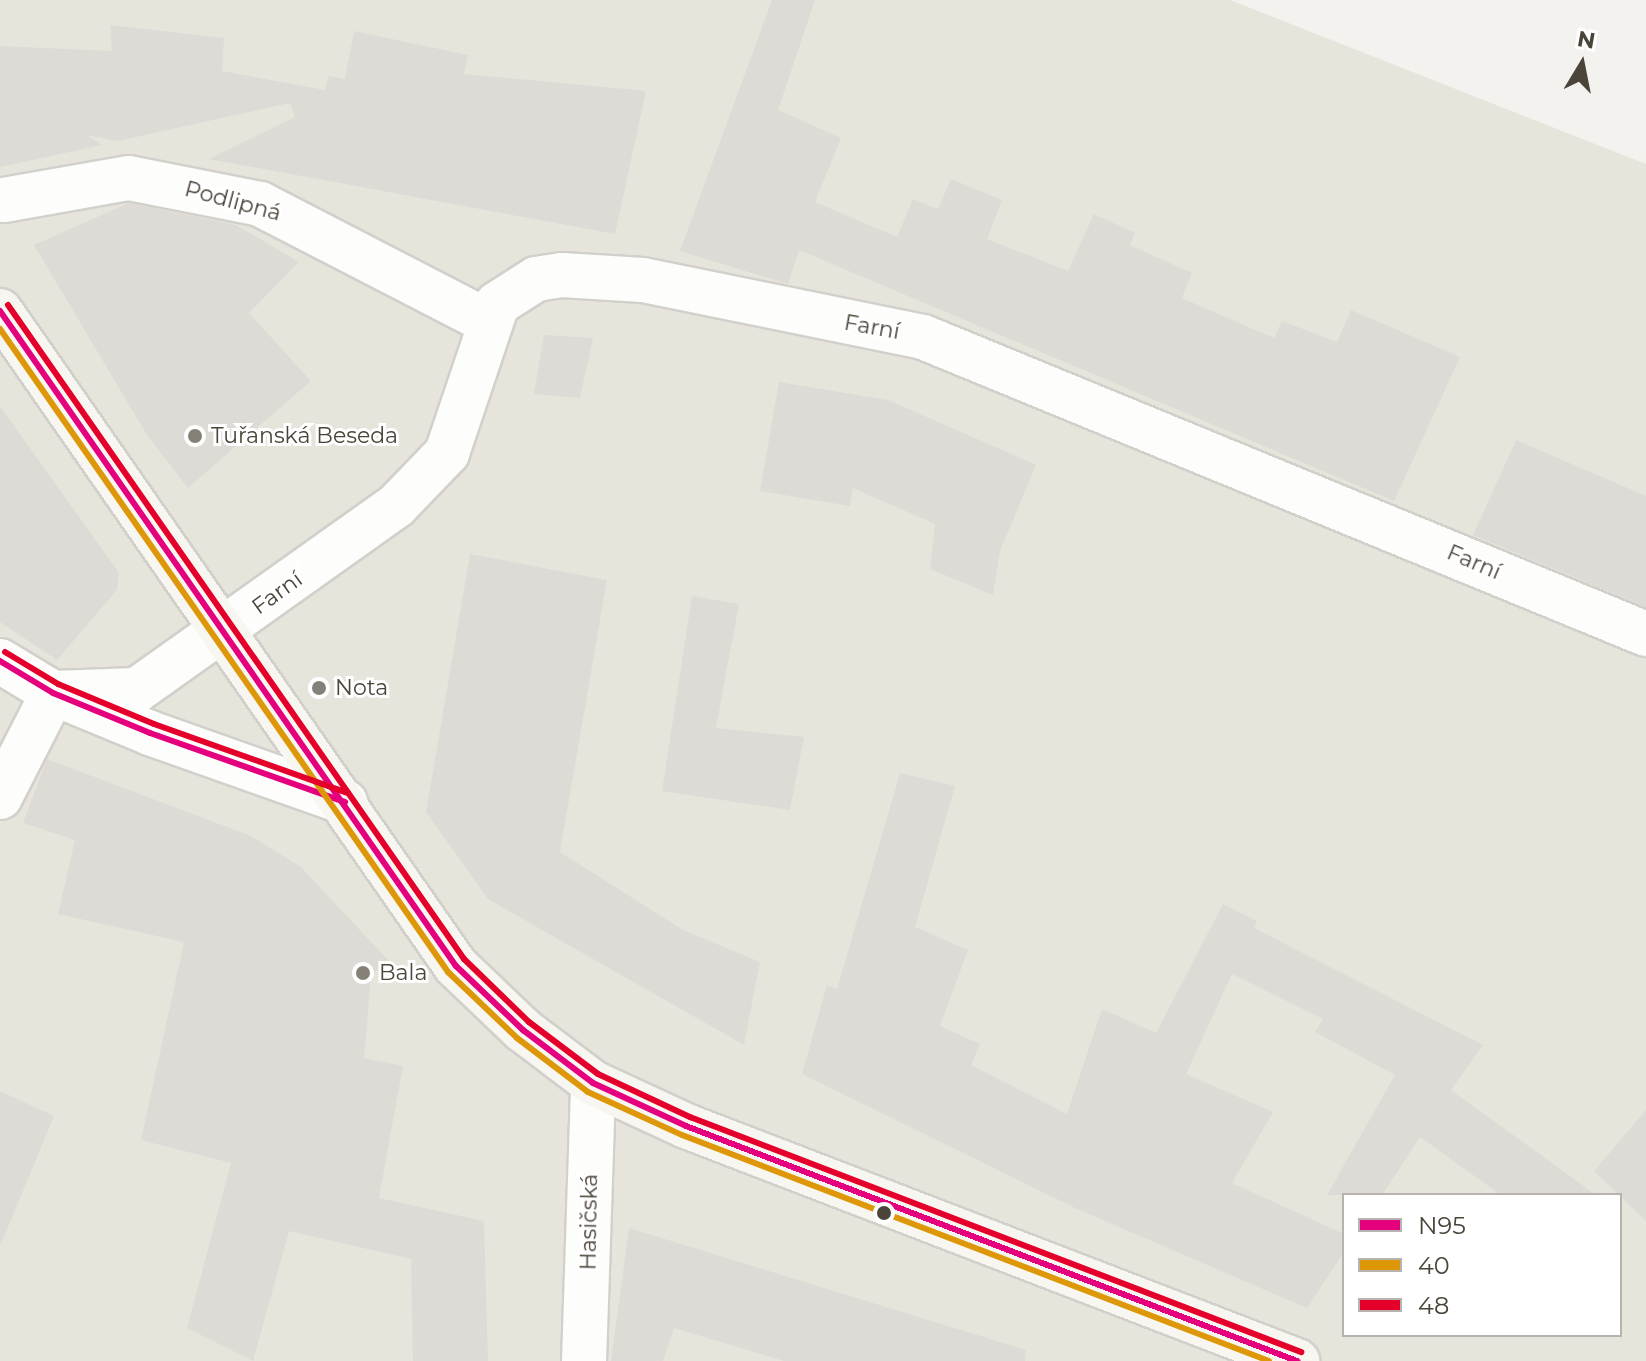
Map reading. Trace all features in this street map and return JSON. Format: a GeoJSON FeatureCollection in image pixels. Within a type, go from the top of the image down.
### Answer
{"type":"FeatureCollection","features":[{"type":"Feature","properties":{"kind":"main road"},"geometry":{"type":"LineString","coordinates":[[0,311],[345,802],[456,966],[593,1083],[686,1126],[1297,1361]]}},
{"type":"Feature","properties":{"kind":"street","name":"Podlipná"},"geometry":{"type":"LineString","coordinates":[[4,200],[129,178],[245,200],[299,219],[487,321]]}},
{"type":"Feature","properties":{"kind":"street","name":"Farní"},"geometry":{"type":"LineString","coordinates":[[223,631],[424,481],[461,424],[487,321],[512,290],[562,275],[657,283],[923,337],[1646,634]]}},
{"type":"Feature","properties":{"kind":"street"},"geometry":{"type":"LineString","coordinates":[[53,693],[137,690],[223,631]]}},
{"type":"Feature","properties":{"kind":"street"},"geometry":{"type":"LineString","coordinates":[[0,661],[53,693],[345,802]]}},
{"type":"Feature","properties":{"kind":"street"},"geometry":{"type":"LineString","coordinates":[[0,797],[53,693]]}},
{"type":"Feature","properties":{"kind":"street","name":"Hasičská"},"geometry":{"type":"LineString","coordinates":[[584,1361],[593,1083]]}},
{"type":"Feature","properties":{"kind":"shaded area"},"geometry":{"type":"Polygon","coordinates":[[[0,0],[1230,0],[1646,164],[1646,1361],[0,1361],[0,0]]]}},
{"type":"Feature","properties":{"kind":"building"},"geometry":{"type":"Polygon","coordinates":[[[772,0],[815,0],[778,110],[841,138],[815,202],[897,237],[913,199],[938,209],[951,179],[1002,200],[987,239],[1068,271],[1094,214],[1135,233],[1130,245],[1192,273],[1182,298],[1274,338],[1282,321],[1337,342],[1351,310],[1460,357],[1394,501],[799,250],[788,284],[680,251],[772,0]]]}},
{"type":"Feature","properties":{"kind":"building"},"geometry":{"type":"Polygon","coordinates":[[[110,25],[224,38],[222,71],[325,90],[328,76],[345,79],[354,31],[468,55],[464,74],[646,91],[615,234],[209,159],[295,117],[290,103],[118,141],[86,135],[102,145],[0,167],[0,46],[112,51],[110,25]]]}},
{"type":"Feature","properties":{"kind":"building"},"geometry":{"type":"Polygon","coordinates":[[[129,203],[236,225],[299,262],[249,313],[311,381],[188,488],[147,435],[34,245],[129,203]]]}},
{"type":"Feature","properties":{"kind":"building"},"geometry":{"type":"Polygon","coordinates":[[[544,335],[593,338],[580,398],[534,394],[544,335]]]}},
{"type":"Feature","properties":{"kind":"building"},"geometry":{"type":"Polygon","coordinates":[[[779,382],[888,400],[1036,465],[1000,551],[993,595],[930,569],[935,524],[853,488],[850,506],[760,491],[779,382]]]}},
{"type":"Feature","properties":{"kind":"building"},"geometry":{"type":"Polygon","coordinates":[[[0,406],[119,573],[117,590],[57,660],[0,622],[0,406]]]}},
{"type":"Feature","properties":{"kind":"building"},"geometry":{"type":"Polygon","coordinates":[[[1516,440],[1646,496],[1646,607],[1473,535],[1516,440]]]}},
{"type":"Feature","properties":{"kind":"building"},"geometry":{"type":"Polygon","coordinates":[[[470,554],[607,580],[560,852],[683,930],[760,962],[744,1045],[488,899],[426,812],[470,554]]]}},
{"type":"Feature","properties":{"kind":"building"},"geometry":{"type":"Polygon","coordinates":[[[692,596],[739,604],[716,728],[804,737],[790,810],[662,791],[692,596]]]}},
{"type":"Feature","properties":{"kind":"building"},"geometry":{"type":"Polygon","coordinates":[[[47,759],[251,836],[301,867],[388,960],[371,976],[364,1058],[403,1066],[379,1198],[484,1221],[488,1361],[413,1361],[411,1259],[289,1231],[253,1361],[187,1328],[231,1163],[141,1140],[184,942],[58,914],[75,840],[23,823],[47,759]]]}},
{"type":"Feature","properties":{"kind":"building"},"geometry":{"type":"Polygon","coordinates":[[[900,773],[955,786],[915,927],[968,950],[940,1026],[980,1044],[971,1065],[1067,1114],[1102,1009],[1156,1033],[1223,904],[1257,921],[1254,928],[1483,1045],[1451,1090],[1593,1193],[1498,1193],[1420,1137],[1383,1193],[1327,1195],[1395,1075],[1315,1032],[1323,1019],[1232,974],[1186,1074],[1273,1112],[1232,1183],[1342,1233],[1342,1255],[1307,1308],[1075,1208],[802,1074],[827,985],[837,989],[900,773]]]}},
{"type":"Feature","properties":{"kind":"building"},"geometry":{"type":"Polygon","coordinates":[[[0,1091],[54,1116],[1,1244],[0,1244],[0,1091]]]}},
{"type":"Feature","properties":{"kind":"building"},"geometry":{"type":"Polygon","coordinates":[[[1646,1110],[1646,1221],[1622,1198],[1622,1193],[1617,1193],[1594,1171],[1646,1110]]]}},
{"type":"Feature","properties":{"kind":"building"},"geometry":{"type":"Polygon","coordinates":[[[629,1228],[1026,1350],[1025,1361],[784,1361],[674,1328],[663,1361],[611,1361],[629,1228]]]}},
{"type":"Feature","properties":{"kind":"transit line","name":"48"},"geometry":{"type":"LineString","coordinates":[[8,305],[464,959],[529,1022],[598,1074],[690,1117],[1301,1352]]}},
{"type":"Feature","properties":{"kind":"transit line","name":"N95"},"geometry":{"type":"LineString","coordinates":[[0,311],[456,966],[523,1030],[593,1083],[686,1126],[1297,1361]]}},
{"type":"Feature","properties":{"kind":"transit line","name":"40"},"geometry":{"type":"LineString","coordinates":[[0,329],[448,972],[517,1038],[588,1092],[682,1135],[1269,1361]]}},
{"type":"Feature","properties":{"kind":"transit line","name":"48"},"geometry":{"type":"LineString","coordinates":[[5,652],[58,684],[154,724],[348,793]]}},
{"type":"Feature","properties":{"kind":"transit line","name":"N95"},"geometry":{"type":"LineString","coordinates":[[0,661],[53,693],[150,733],[345,802]]}},
{"type":"Feature","properties":{"kind":"place","name":"Tuřanská Beseda"},"geometry":{"type":"Point","coordinates":[195,436]}},
{"type":"Feature","properties":{"kind":"place","name":"Nota"},"geometry":{"type":"Point","coordinates":[319,688]}},
{"type":"Feature","properties":{"kind":"place","name":"Bala"},"geometry":{"type":"Point","coordinates":[363,973]}}]}
